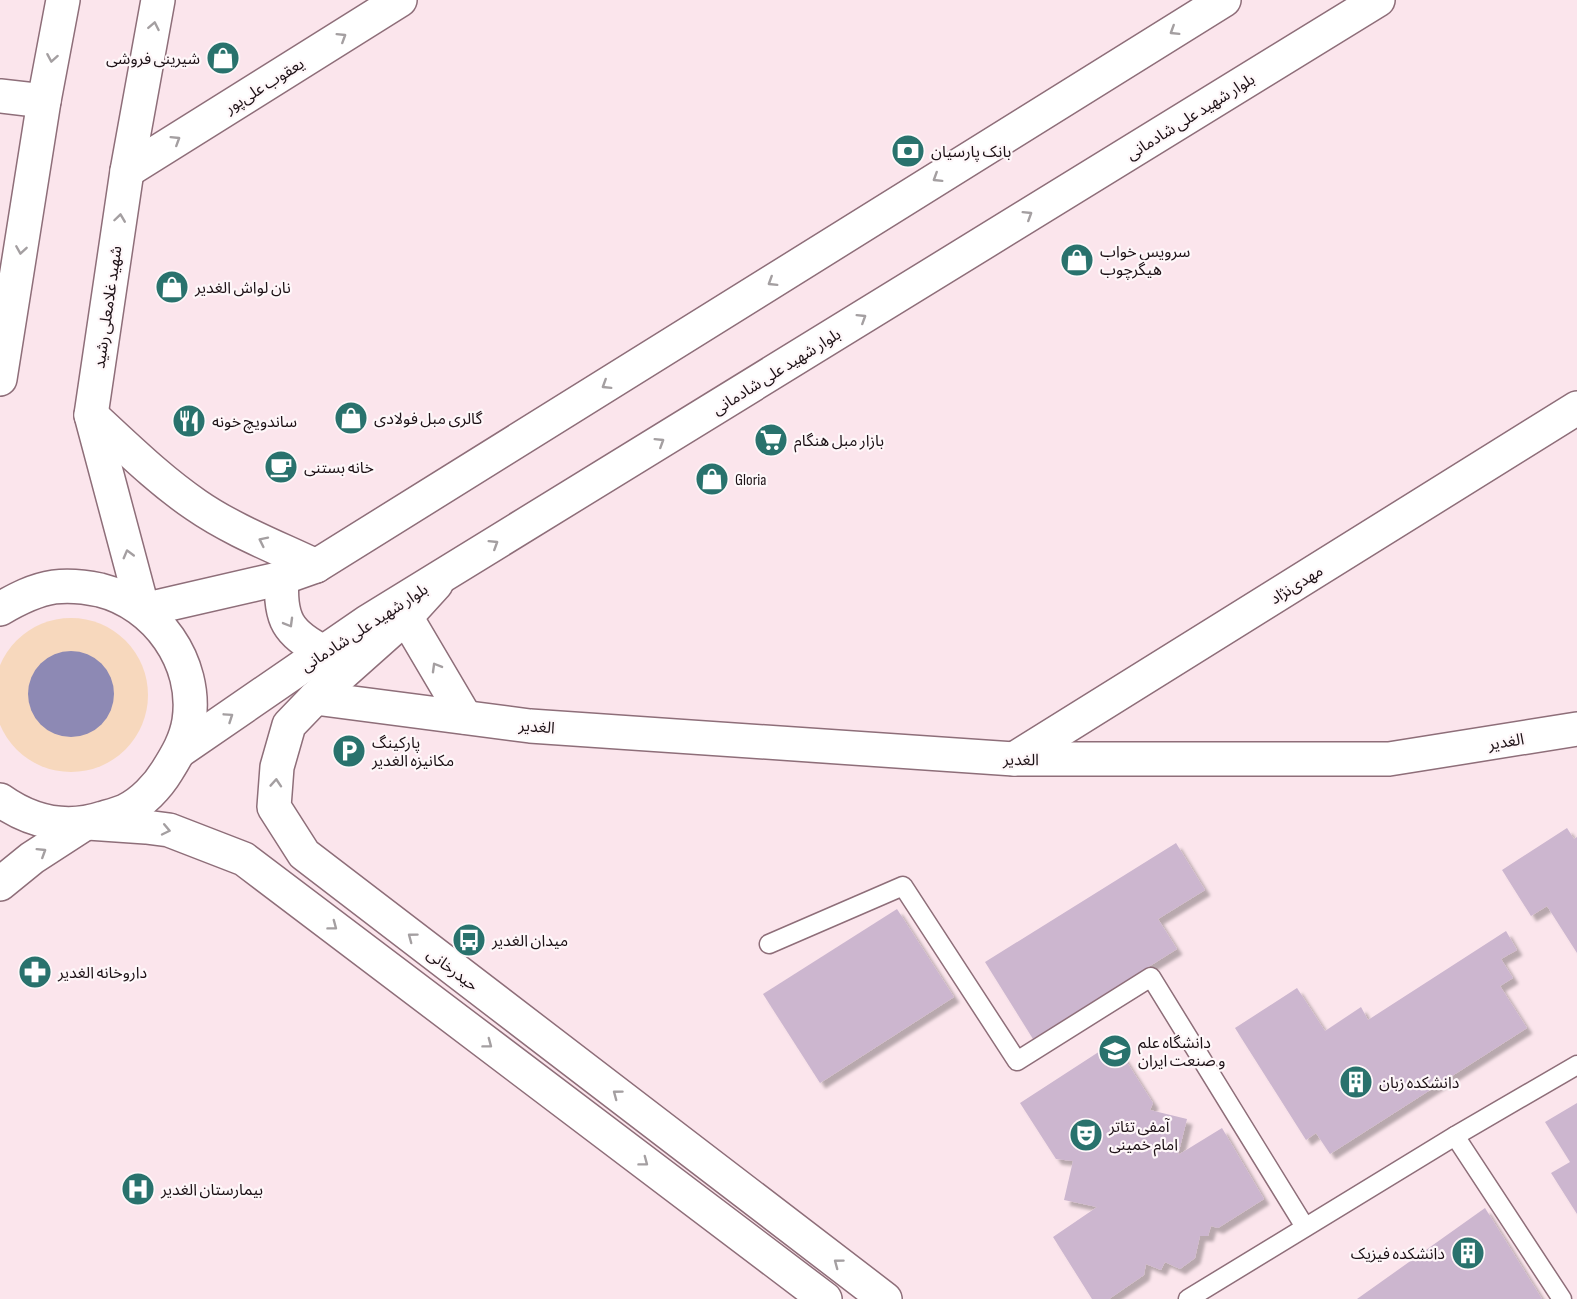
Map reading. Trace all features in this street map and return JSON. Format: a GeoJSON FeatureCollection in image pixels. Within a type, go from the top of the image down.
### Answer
{"type":"FeatureCollection","features":[{"type":"Feature","properties":{"kind":"main road"},"geometry":{"type":"LineString","coordinates":[[0,374],[44,101],[63,0]]}},
{"type":"Feature","properties":{"kind":"main road","name":"شهید غلامعلی رشید"},"geometry":{"type":"LineString","coordinates":[[143,610],[91,415],[127,171],[158,0]]}},
{"type":"Feature","properties":{"kind":"main road","name":"یعقوب علی‌پور"},"geometry":{"type":"LineString","coordinates":[[127,171],[400,0]]}},
{"type":"Feature","properties":{"kind":"main road"},"geometry":{"type":"LineString","coordinates":[[143,610],[282,578],[316,566],[1224,0]]}},
{"type":"Feature","properties":{"kind":"main road","name":"بلوار شهید علی شادمانی"},"geometry":{"type":"LineString","coordinates":[[181,750],[367,622],[1377,0]]}},
{"type":"Feature","properties":{"kind":"main road"},"geometry":{"type":"LineString","coordinates":[[0,96],[44,101]]}},
{"type":"Feature","properties":{"kind":"main road","name":"مهدی‌نژاد"},"geometry":{"type":"LineString","coordinates":[[1014,759],[1577,408]]}},
{"type":"Feature","properties":{"kind":"main road"},"geometry":{"type":"LineString","coordinates":[[91,415],[141,462],[197,506],[256,538],[316,566]]}},
{"type":"Feature","properties":{"kind":"main road","name":"حیدرخانی"},"geometry":{"type":"LineString","coordinates":[[444,575],[406,617],[315,698],[290,725],[277,767],[274,807],[304,854],[885,1299]]}},
{"type":"Feature","properties":{"kind":"main road"},"geometry":{"type":"LineString","coordinates":[[282,578],[280,602],[287,624],[303,641],[324,652]]}},
{"type":"Feature","properties":{"kind":"main road"},"geometry":{"type":"LineString","coordinates":[[0,609],[24,595],[55,587],[86,587],[116,594],[143,610],[165,632],[180,659],[189,689],[189,720],[181,750],[159,785],[126,811],[87,823],[32,858],[0,884]]}},
{"type":"Feature","properties":{"kind":"main road"},"geometry":{"type":"LineString","coordinates":[[406,617],[465,717]]}},
{"type":"Feature","properties":{"kind":"main road","name":"الغدیر"},"geometry":{"type":"LineString","coordinates":[[315,698],[530,726],[1014,759],[1389,759],[1577,729]]}},
{"type":"Feature","properties":{"kind":"main road"},"geometry":{"type":"LineString","coordinates":[[0,800],[16,811],[50,823],[87,823],[169,830],[244,859],[825,1299]]}},
{"type":"Feature","properties":{"kind":"lane"},"geometry":{"type":"LineString","coordinates":[[769,944],[903,886],[1017,1061],[1151,977],[1305,1227]]}},
{"type":"Feature","properties":{"kind":"lane"},"geometry":{"type":"LineString","coordinates":[[1188,1299],[1455,1136],[1577,1065]]}},
{"type":"Feature","properties":{"kind":"lane"},"geometry":{"type":"LineString","coordinates":[[1455,1136],[1562,1299]]}},
{"type":"Feature","properties":{"kind":"shaded area"},"geometry":{"type":"Polygon","coordinates":[[[71,618],[100,624],[114,631],[125,641],[135,652],[142,666],[148,695],[142,724],[135,738],[125,749],[114,759],[100,766],[71,772],[42,766],[28,759],[17,749],[7,738],[0,724],[-6,695],[0,666],[7,652],[17,641],[28,631],[42,624],[71,618]]]}},
{"type":"Feature","properties":{"kind":"shaded area"},"geometry":{"type":"Polygon","coordinates":[[[71,651],[88,654],[102,663],[111,677],[114,694],[111,711],[102,725],[88,734],[71,737],[54,734],[40,725],[31,711],[28,694],[31,677],[40,663],[54,654],[71,651]]]}},
{"type":"Feature","properties":{"kind":"building"},"geometry":{"type":"Polygon","coordinates":[[[1567,828],[1574,839],[1577,837],[1577,953],[1547,906],[1531,916],[1502,870],[1567,828]]]}},
{"type":"Feature","properties":{"kind":"building"},"geometry":{"type":"Polygon","coordinates":[[[1176,843],[1205,890],[1158,919],[1177,949],[1033,1039],[985,962],[1176,843]]]}},
{"type":"Feature","properties":{"kind":"building"},"geometry":{"type":"Polygon","coordinates":[[[897,909],[954,997],[820,1083],[763,994],[897,909]]]}},
{"type":"Feature","properties":{"kind":"building","name":"دانشکده زبان"},"geometry":{"type":"Polygon","coordinates":[[[1506,931],[1517,950],[1501,959],[1513,978],[1500,986],[1527,1028],[1330,1154],[1316,1133],[1306,1140],[1235,1028],[1297,988],[1325,1031],[1361,1007],[1368,1020],[1506,931]]]}},
{"type":"Feature","properties":{"kind":"building"},"geometry":{"type":"Polygon","coordinates":[[[1114,1042],[1153,1103],[1150,1110],[1187,1119],[1178,1155],[1222,1128],[1264,1199],[1218,1228],[1211,1226],[1208,1236],[1200,1236],[1195,1258],[1180,1269],[1165,1262],[1161,1270],[1146,1264],[1144,1275],[1109,1299],[1092,1299],[1053,1237],[1097,1207],[1064,1200],[1073,1161],[1056,1159],[1020,1103],[1114,1042]]]}},
{"type":"Feature","properties":{"kind":"building"},"geometry":{"type":"Polygon","coordinates":[[[1577,1103],[1577,1214],[1551,1173],[1570,1162],[1545,1122],[1577,1103]]]}},
{"type":"Feature","properties":{"kind":"building","name":"دانشکده فیزیک"},"geometry":{"type":"Polygon","coordinates":[[[1485,1208],[1542,1299],[1357,1299],[1485,1208]]]}},
{"type":"Feature","properties":{"kind":"place","name":"شیرینی فروشی"},"geometry":{"type":"Point","coordinates":[223,58]}},
{"type":"Feature","properties":{"kind":"place","name":"بانک پارسیان"},"geometry":{"type":"Point","coordinates":[908,151]}},
{"type":"Feature","properties":{"kind":"place","name":"سرویس خواب هیگرچوب"},"geometry":{"type":"Point","coordinates":[1077,260]}},
{"type":"Feature","properties":{"kind":"place","name":"نان لواش الغدیر"},"geometry":{"type":"Point","coordinates":[172,287]}},
{"type":"Feature","properties":{"kind":"place","name":"گالری مبل فولادی"},"geometry":{"type":"Point","coordinates":[351,418]}},
{"type":"Feature","properties":{"kind":"place","name":"ساندویچ خونه"},"geometry":{"type":"Point","coordinates":[189,421]}},
{"type":"Feature","properties":{"kind":"place","name":"بازار مبل هنگام"},"geometry":{"type":"Point","coordinates":[771,440]}},
{"type":"Feature","properties":{"kind":"place","name":"خانه بستنی"},"geometry":{"type":"Point","coordinates":[281,467]}},
{"type":"Feature","properties":{"kind":"place","name":"Gloria"},"geometry":{"type":"Point","coordinates":[712,479]}},
{"type":"Feature","properties":{"kind":"place","name":"پارکینگ مکانیزه الغدیر"},"geometry":{"type":"Point","coordinates":[349,751]}},
{"type":"Feature","properties":{"kind":"place","name":"میدان الغدیر"},"geometry":{"type":"Point","coordinates":[469,940]}},
{"type":"Feature","properties":{"kind":"place","name":"داروخانه الغدیر"},"geometry":{"type":"Point","coordinates":[35,972]}},
{"type":"Feature","properties":{"kind":"place","name":"دانشگاه علم و صنعت ایران"},"geometry":{"type":"Point","coordinates":[1115,1051]}},
{"type":"Feature","properties":{"kind":"place","name":"دانشکده زبان"},"geometry":{"type":"Point","coordinates":[1356,1082]}},
{"type":"Feature","properties":{"kind":"place","name":"آمفی تئاتر امام خمینی"},"geometry":{"type":"Point","coordinates":[1086,1135]}},
{"type":"Feature","properties":{"kind":"place","name":"بیمارستان الغدیر"},"geometry":{"type":"Point","coordinates":[138,1189]}},
{"type":"Feature","properties":{"kind":"place","name":"دانشکده فیزیک"},"geometry":{"type":"Point","coordinates":[1468,1253]}}]}
